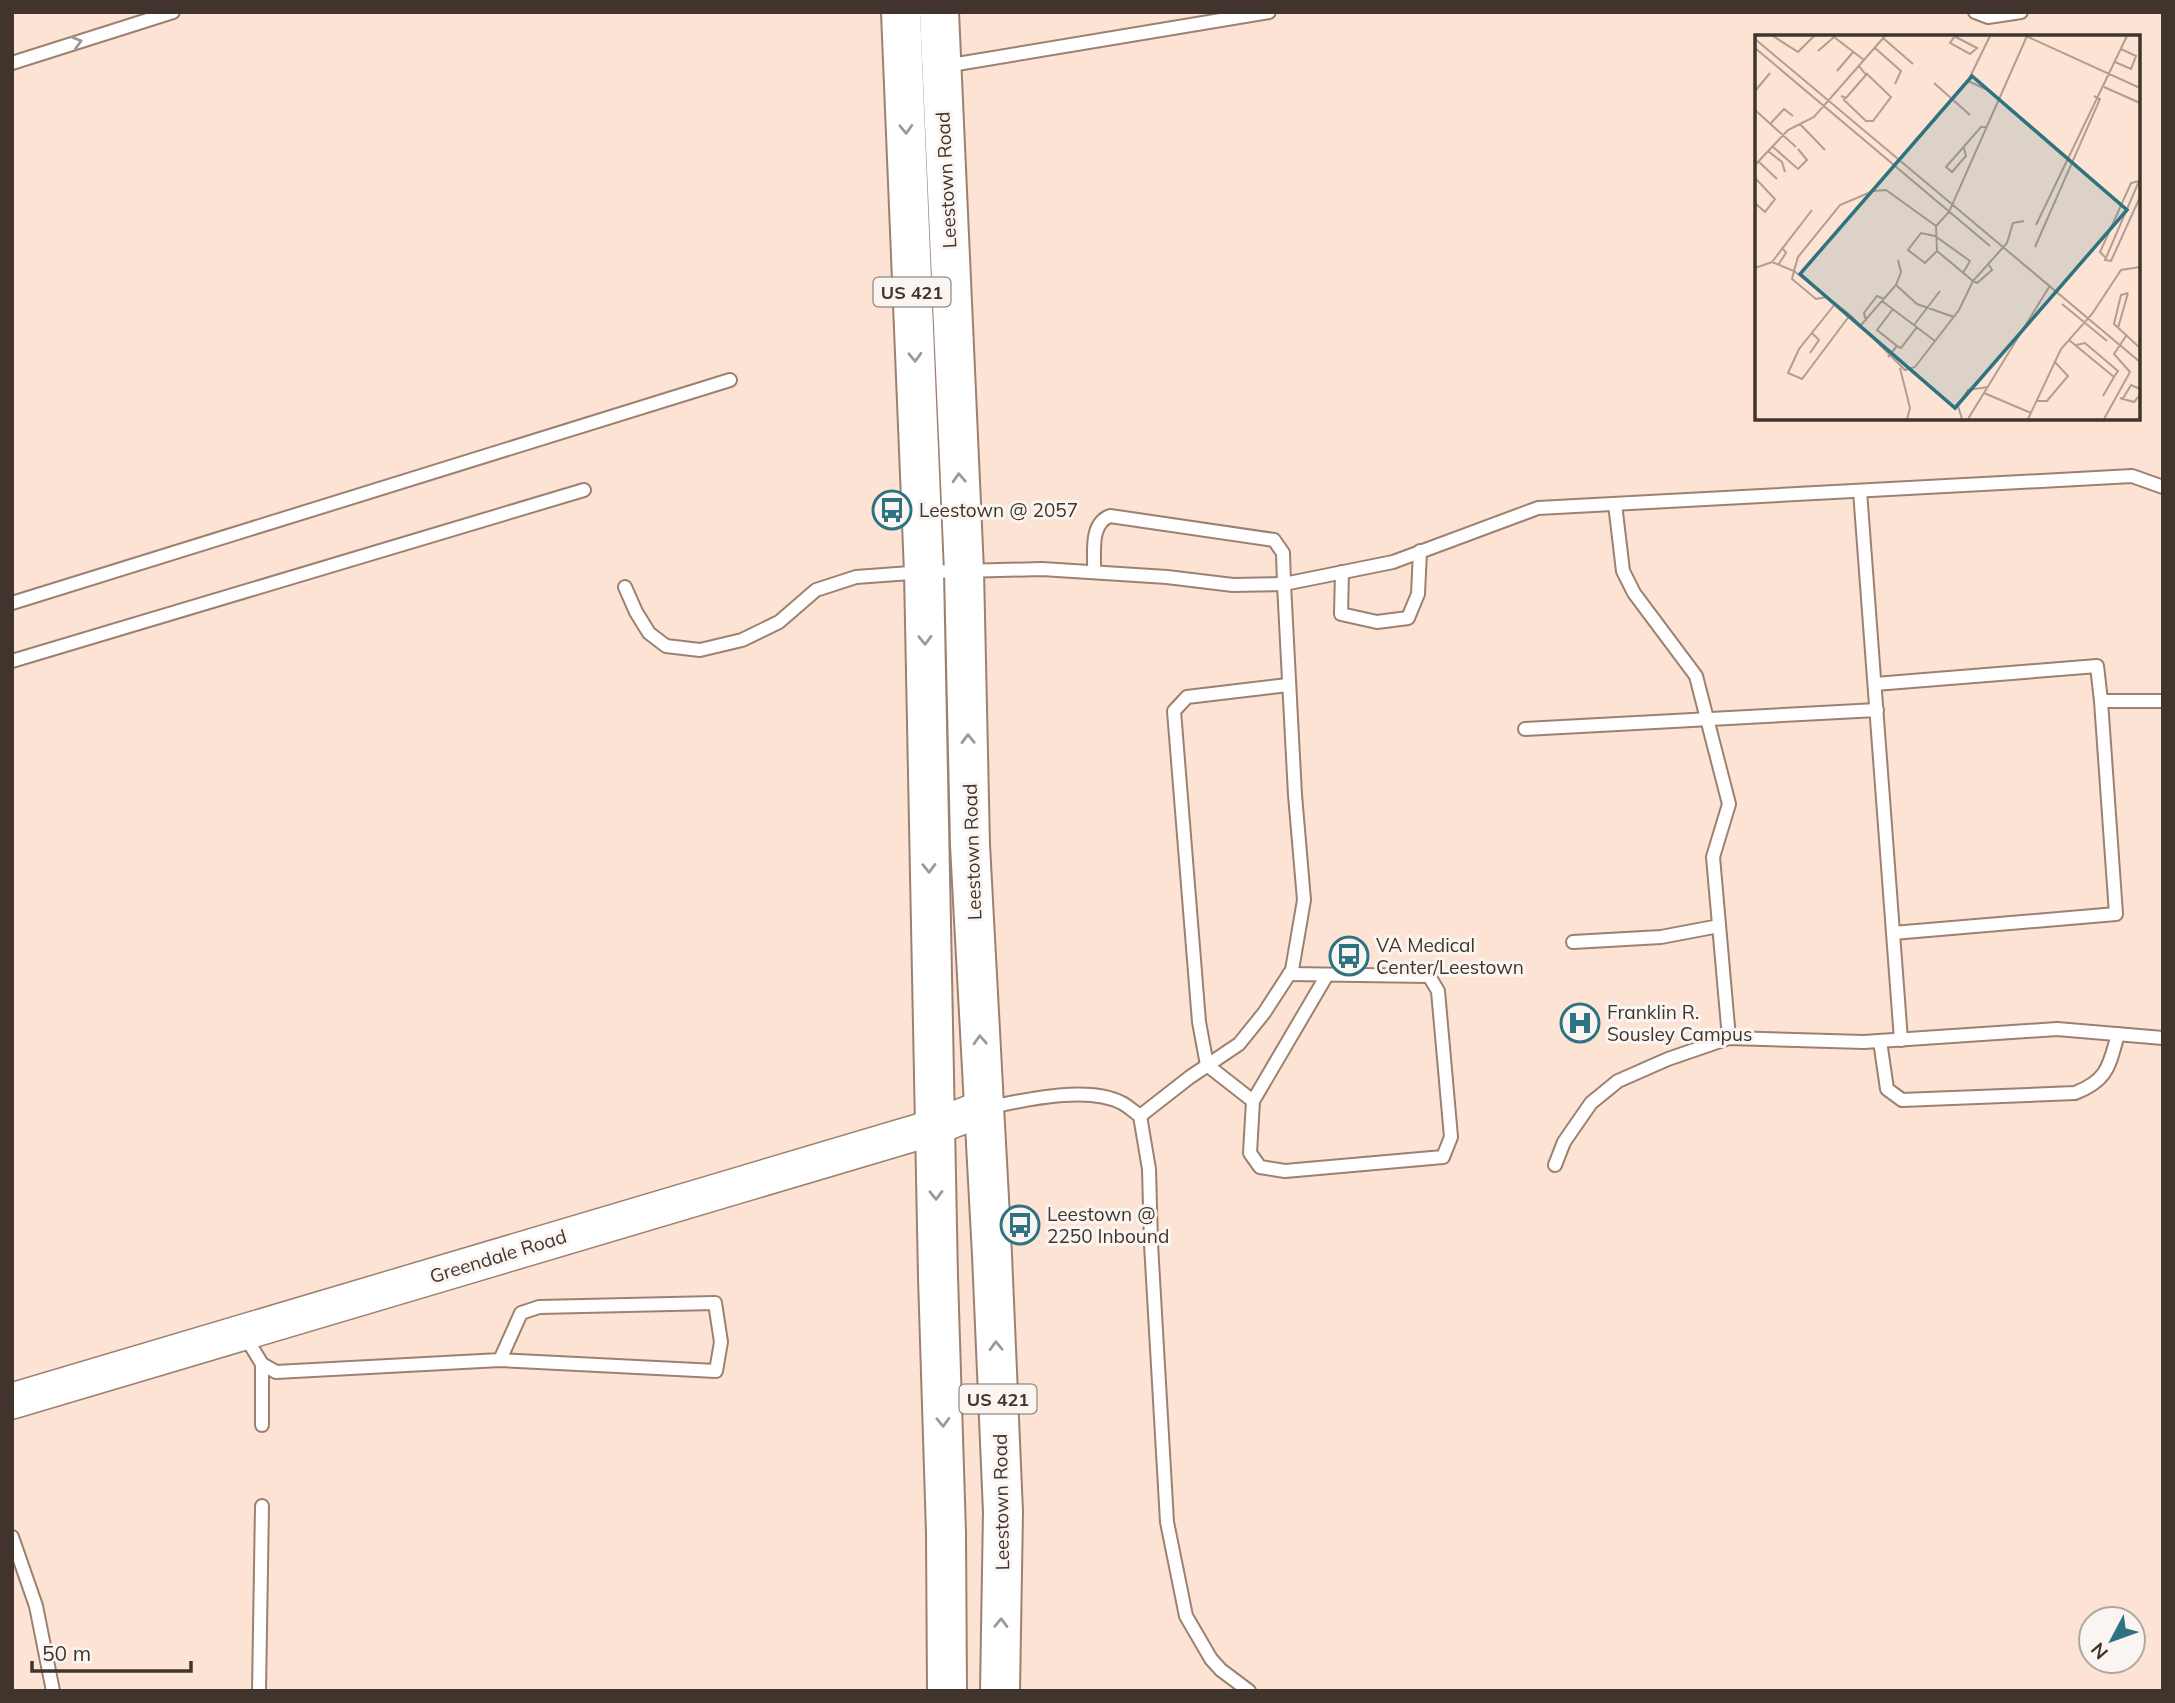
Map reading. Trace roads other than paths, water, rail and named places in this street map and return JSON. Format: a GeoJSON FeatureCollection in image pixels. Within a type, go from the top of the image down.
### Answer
{"type":"FeatureCollection","features":[{"type":"Feature","properties":{"kind":"main road","name":"Leestown Road"},"geometry":{"type":"LineString","coordinates":[[901,12],[922,69],[964,570],[970,845],[1003,1513],[1000,1691]]}},
{"type":"Feature","properties":{"kind":"main road","name":"Leestown Road"},"geometry":{"type":"LineString","coordinates":[[939,12],[922,69],[924,572],[946,1533],[947,1691]]}},
{"type":"Feature","properties":{"kind":"street","name":"Greendale Road"},"geometry":{"type":"LineString","coordinates":[[12,1401],[935,1127],[983,1108]]}},
{"type":"Feature","properties":{"kind":"lane"},"geometry":{"type":"LineString","coordinates":[[12,63],[173,12]]}},
{"type":"Feature","properties":{"kind":"lane"},"geometry":{"type":"LineString","coordinates":[[922,69],[1269,12]]}},
{"type":"Feature","properties":{"kind":"lane"},"geometry":{"type":"LineString","coordinates":[[1975,12],[1988,17],[2021,12]]}},
{"type":"Feature","properties":{"kind":"lane"},"geometry":{"type":"LineString","coordinates":[[12,603],[730,380]]}},
{"type":"Feature","properties":{"kind":"lane"},"geometry":{"type":"LineString","coordinates":[[625,587],[649,633],[666,646],[700,650],[742,640],[779,622],[816,590],[856,577],[964,570],[1042,569],[1167,577],[1233,585],[1284,584],[1393,562],[1538,508],[2133,476],[2163,488]]}},
{"type":"Feature","properties":{"kind":"lane"},"geometry":{"type":"LineString","coordinates":[[12,661],[584,491]]}},
{"type":"Feature","properties":{"kind":"lane"},"geometry":{"type":"LineString","coordinates":[[1860,491],[1901,1040]]}},
{"type":"Feature","properties":{"kind":"lane"},"geometry":{"type":"LineString","coordinates":[[1615,503],[1623,571],[1634,593],[1696,677],[1728,804],[1713,857],[1729,1038]]}},
{"type":"Feature","properties":{"kind":"lane"},"geometry":{"type":"LineString","coordinates":[[1094,572],[1096,528],[1101,519],[1110,516],[1274,540],[1283,553],[1304,900],[1295,956],[1289,974],[1264,1013],[1239,1044],[1140,1116]]}},
{"type":"Feature","properties":{"kind":"lane"},"geometry":{"type":"LineString","coordinates":[[1342,572],[1340,614],[1377,622],[1408,618],[1418,594],[1420,551]]}},
{"type":"Feature","properties":{"kind":"lane"},"geometry":{"type":"LineString","coordinates":[[1875,684],[2097,666],[2101,701],[2116,914],[1893,933]]}},
{"type":"Feature","properties":{"kind":"lane"},"geometry":{"type":"LineString","coordinates":[[1253,1101],[1207,1065],[1199,1022],[1174,711],[1187,697],[1289,685]]}},
{"type":"Feature","properties":{"kind":"lane"},"geometry":{"type":"LineString","coordinates":[[2101,701],[2163,701]]}},
{"type":"Feature","properties":{"kind":"lane"},"geometry":{"type":"LineString","coordinates":[[1525,729],[1877,710]]}},
{"type":"Feature","properties":{"kind":"lane"},"geometry":{"type":"LineString","coordinates":[[1573,942],[1661,937],[1719,926]]}},
{"type":"Feature","properties":{"kind":"lane"},"geometry":{"type":"LineString","coordinates":[[1289,974],[1429,976],[1438,991],[1451,1137],[1443,1157],[1285,1171],[1260,1167],[1250,1153],[1253,1101],[1327,975]]}},
{"type":"Feature","properties":{"kind":"lane"},"geometry":{"type":"LineString","coordinates":[[1555,1165],[1564,1142],[1591,1103],[1618,1081],[1668,1059],[1729,1038],[1880,1041],[2057,1029],[2163,1038]]}},
{"type":"Feature","properties":{"kind":"lane"},"geometry":{"type":"LineString","coordinates":[[1880,1041],[1887,1089],[1902,1100],[2075,1093],[2093,1086],[2104,1073],[2118,1034]]}},
{"type":"Feature","properties":{"kind":"lane"},"geometry":{"type":"LineString","coordinates":[[983,1108],[1036,1098],[1093,1096],[1120,1102],[1140,1116],[1149,1169],[1167,1521],[1186,1616],[1216,1665],[1249,1691]]}},
{"type":"Feature","properties":{"kind":"lane"},"geometry":{"type":"LineString","coordinates":[[242,1332],[262,1364],[276,1372],[500,1360],[716,1371],[721,1342],[715,1303],[539,1307],[521,1313],[500,1360]]}},
{"type":"Feature","properties":{"kind":"lane"},"geometry":{"type":"LineString","coordinates":[[262,1364],[262,1425]]}},
{"type":"Feature","properties":{"kind":"lane"},"geometry":{"type":"LineString","coordinates":[[259,1691],[262,1506]]}},
{"type":"Feature","properties":{"kind":"lane"},"geometry":{"type":"LineString","coordinates":[[12,1537],[36,1606],[53,1691]]}},
{"type":"Feature","properties":{"kind":"place","name":"Leestown @ 2057"},"geometry":{"type":"Point","coordinates":[892,510]}},
{"type":"Feature","properties":{"kind":"place","name":"VA Medical Center/Leestown"},"geometry":{"type":"Point","coordinates":[1349,956]}},
{"type":"Feature","properties":{"kind":"place","name":"Franklin R. Sousley Campus"},"geometry":{"type":"Point","coordinates":[1580,1023]}},
{"type":"Feature","properties":{"kind":"place","name":"Leestown @ 2250 Inbound"},"geometry":{"type":"Point","coordinates":[1020,1225]}}]}
